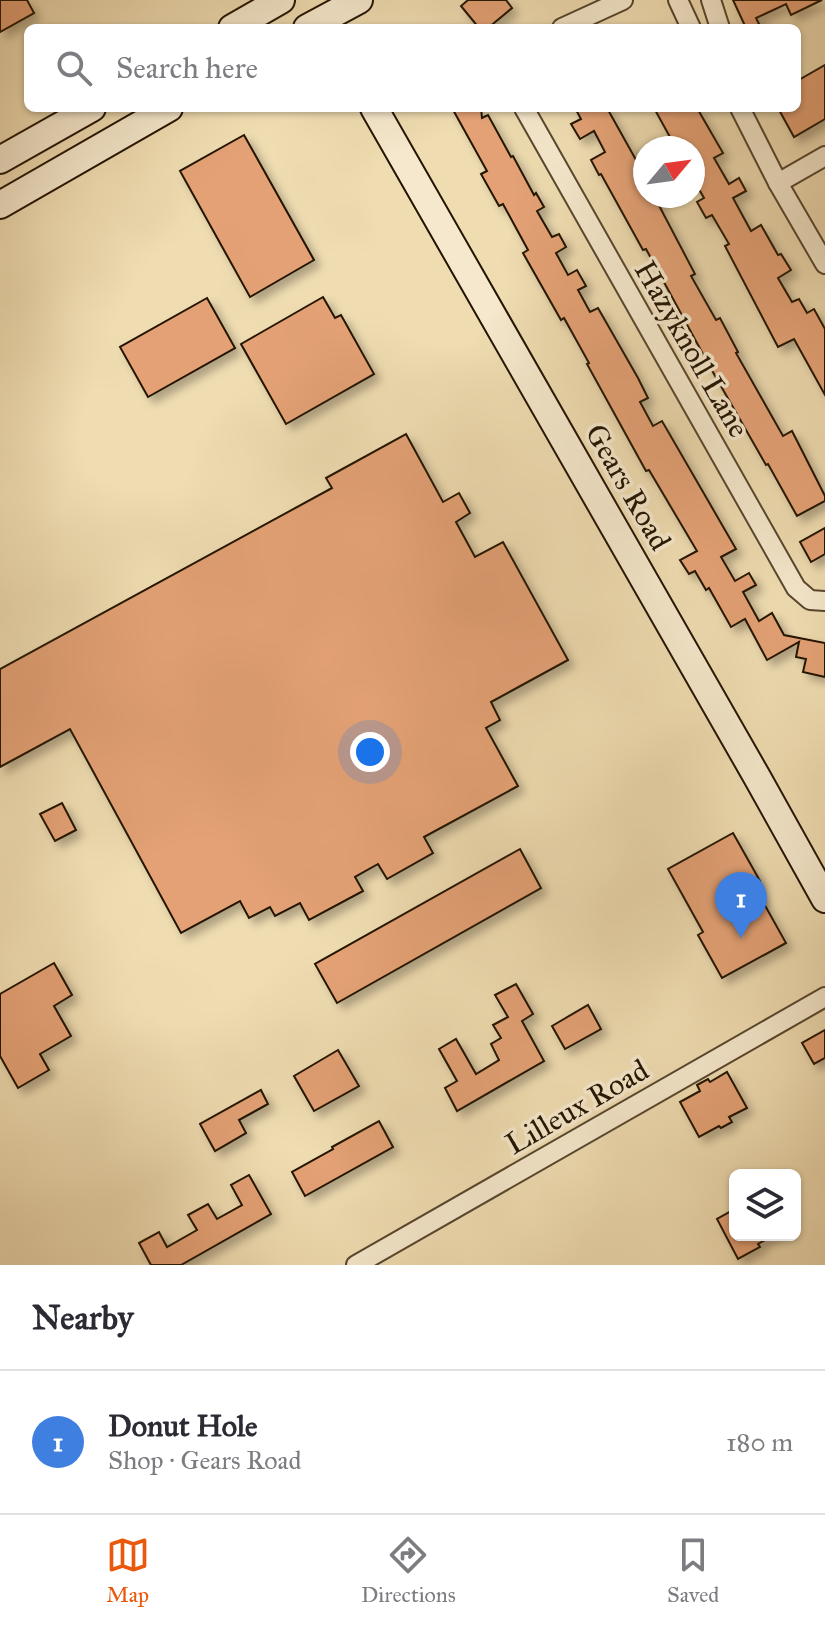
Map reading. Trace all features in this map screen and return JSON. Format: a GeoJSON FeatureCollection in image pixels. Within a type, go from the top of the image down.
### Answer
{"type":"FeatureCollection","features":[{"type":"Feature","properties":{"kind":"main road"},"geometry":{"type":"LineString","coordinates":[[239,24],[281,0]]}},
{"type":"Feature","properties":{"kind":"main road"},"geometry":{"type":"LineString","coordinates":[[318,19],[359,0]]}},
{"type":"Feature","properties":{"kind":"main road"},"geometry":{"type":"LineString","coordinates":[[0,160],[85,112]]}},
{"type":"Feature","properties":{"kind":"main road"},"geometry":{"type":"LineString","coordinates":[[0,205],[162,112]]}},
{"type":"Feature","properties":{"kind":"main road","name":"Gears Road"},"geometry":{"type":"LineString","coordinates":[[376,112],[825,899]]}},
{"type":"Feature","properties":{"kind":"main road"},"geometry":{"type":"LineString","coordinates":[[68,121],[87,155]]}},
{"type":"Feature","properties":{"kind":"street"},"geometry":{"type":"LineString","coordinates":[[571,24],[623,0]]}},
{"type":"Feature","properties":{"kind":"street"},"geometry":{"type":"LineString","coordinates":[[678,0],[689,24]]}},
{"type":"Feature","properties":{"kind":"street"},"geometry":{"type":"LineString","coordinates":[[711,0],[719,24]]}},
{"type":"Feature","properties":{"kind":"street","name":"Hazyknoll Lane"},"geometry":{"type":"LineString","coordinates":[[526,112],[796,588],[810,600],[825,601]]}},
{"type":"Feature","properties":{"kind":"street"},"geometry":{"type":"LineString","coordinates":[[742,112],[778,183],[825,264]]}},
{"type":"Feature","properties":{"kind":"street"},"geometry":{"type":"LineString","coordinates":[[778,183],[825,156]]}},
{"type":"Feature","properties":{"kind":"street","name":"Lilleux Road"},"geometry":{"type":"LineString","coordinates":[[356,1265],[825,997]]}},
{"type":"Feature","properties":{"kind":"building"},"geometry":{"type":"Polygon","coordinates":[[[0,0],[27,0],[34,13],[0,32],[0,0]]]}},
{"type":"Feature","properties":{"kind":"building"},"geometry":{"type":"Polygon","coordinates":[[[468,0],[506,0],[512,8],[493,24],[476,24],[461,6],[468,0]]]}},
{"type":"Feature","properties":{"kind":"building"},"geometry":{"type":"Polygon","coordinates":[[[733,0],[822,0],[791,15],[786,4],[756,18],[759,24],[744,24],[733,0]]]}},
{"type":"Feature","properties":{"kind":"building"},"geometry":{"type":"Polygon","coordinates":[[[825,65],[825,119],[794,137],[780,112],[801,112],[801,79],[825,65]]]}},
{"type":"Feature","properties":{"kind":"building"},"geometry":{"type":"Polygon","coordinates":[[[454,112],[481,112],[482,118],[488,115],[544,207],[537,211],[552,237],[559,234],[566,247],[556,253],[568,275],[577,270],[586,286],[578,290],[590,312],[598,308],[638,378],[648,398],[640,402],[653,426],[662,421],[736,549],[721,557],[735,581],[749,573],[756,585],[743,592],[759,621],[772,613],[784,635],[825,643],[825,677],[803,672],[806,659],[796,657],[799,642],[767,660],[745,619],[731,627],[709,588],[706,590],[695,571],[689,574],[680,560],[697,551],[649,470],[646,471],[564,318],[561,320],[523,253],[528,250],[503,204],[499,206],[481,174],[487,171],[454,112]]]}},
{"type":"Feature","properties":{"kind":"building"},"geometry":{"type":"Polygon","coordinates":[[[577,112],[609,112],[633,155],[633,208],[660,208],[695,274],[691,276],[716,320],[720,318],[783,436],[792,431],[825,501],[797,516],[646,249],[643,250],[591,160],[605,152],[594,131],[580,139],[571,124],[581,119],[577,112]]]}},
{"type":"Feature","properties":{"kind":"building"},"geometry":{"type":"Polygon","coordinates":[[[656,112],[699,112],[723,153],[714,158],[729,184],[739,178],[746,191],[733,198],[751,231],[761,225],[778,255],[781,254],[791,270],[778,278],[792,302],[799,299],[807,313],[814,309],[825,329],[825,395],[794,339],[778,347],[725,246],[729,244],[712,215],[706,218],[700,208],[705,208],[705,136],[669,136],[656,112]]]}},
{"type":"Feature","properties":{"kind":"building"},"geometry":{"type":"Polygon","coordinates":[[[244,135],[314,260],[250,297],[180,171],[244,135]]]}},
{"type":"Feature","properties":{"kind":"building"},"geometry":{"type":"Polygon","coordinates":[[[323,297],[335,318],[341,315],[374,374],[286,424],[241,344],[323,297]]]}},
{"type":"Feature","properties":{"kind":"building"},"geometry":{"type":"Polygon","coordinates":[[[207,298],[235,348],[148,397],[120,347],[207,298]]]}},
{"type":"Feature","properties":{"kind":"building"},"geometry":{"type":"Polygon","coordinates":[[[406,434],[443,502],[459,493],[470,513],[456,522],[475,557],[503,542],[568,660],[491,702],[500,720],[486,728],[518,786],[424,837],[433,853],[387,879],[378,864],[355,877],[363,891],[309,920],[300,903],[275,916],[270,907],[249,918],[240,901],[181,933],[70,729],[0,767],[0,669],[332,488],[326,478],[406,434]]]}},
{"type":"Feature","properties":{"kind":"building"},"geometry":{"type":"Polygon","coordinates":[[[825,528],[825,554],[811,562],[800,542],[825,528]]]}},
{"type":"Feature","properties":{"kind":"building"},"geometry":{"type":"Polygon","coordinates":[[[62,803],[76,830],[55,841],[40,814],[62,803]]]}},
{"type":"Feature","properties":{"kind":"building"},"geometry":{"type":"Polygon","coordinates":[[[733,833],[760,881],[753,884],[786,943],[722,978],[698,935],[703,932],[668,869],[733,833]]]}},
{"type":"Feature","properties":{"kind":"building"},"geometry":{"type":"Polygon","coordinates":[[[520,849],[541,888],[337,1003],[315,964],[520,849]]]}},
{"type":"Feature","properties":{"kind":"building"},"geometry":{"type":"Polygon","coordinates":[[[54,963],[72,995],[54,1006],[71,1036],[40,1054],[49,1070],[18,1088],[0,1056],[0,994],[54,963]]]}},
{"type":"Feature","properties":{"kind":"building"},"geometry":{"type":"Polygon","coordinates":[[[516,984],[533,1014],[522,1021],[544,1061],[457,1111],[445,1088],[457,1081],[439,1049],[456,1039],[476,1074],[499,1060],[491,1044],[501,1038],[493,1025],[508,1017],[495,995],[516,984]]]}},
{"type":"Feature","properties":{"kind":"building"},"geometry":{"type":"Polygon","coordinates":[[[588,1005],[601,1029],[565,1049],[552,1026],[588,1005]]]}},
{"type":"Feature","properties":{"kind":"building"},"geometry":{"type":"Polygon","coordinates":[[[825,1030],[825,1058],[814,1064],[802,1043],[825,1030]]]}},
{"type":"Feature","properties":{"kind":"building"},"geometry":{"type":"Polygon","coordinates":[[[338,1050],[359,1086],[314,1111],[294,1076],[338,1050]]]}},
{"type":"Feature","properties":{"kind":"building"},"geometry":{"type":"Polygon","coordinates":[[[727,1072],[747,1108],[729,1117],[732,1122],[699,1137],[680,1102],[700,1091],[697,1085],[708,1079],[710,1082],[727,1072]]]}},
{"type":"Feature","properties":{"kind":"building"},"geometry":{"type":"Polygon","coordinates":[[[261,1090],[268,1104],[239,1120],[246,1133],[215,1151],[200,1124],[261,1090]]]}},
{"type":"Feature","properties":{"kind":"building"},"geometry":{"type":"Polygon","coordinates":[[[379,1121],[393,1147],[305,1196],[292,1172],[379,1121]]]}},
{"type":"Feature","properties":{"kind":"building"},"geometry":{"type":"Polygon","coordinates":[[[249,1175],[271,1214],[181,1265],[151,1265],[139,1243],[159,1232],[167,1247],[197,1230],[188,1215],[208,1204],[217,1219],[242,1205],[231,1185],[249,1175]]]}},
{"type":"Feature","properties":{"kind":"building"},"geometry":{"type":"Polygon","coordinates":[[[729,1212],[729,1241],[763,1241],[758,1244],[760,1247],[738,1259],[717,1219],[729,1212]]]}},
{"type":"Feature","properties":{"kind":"place","name":"Donut Hole"},"geometry":{"type":"Point","coordinates":[741,938]}}]}
